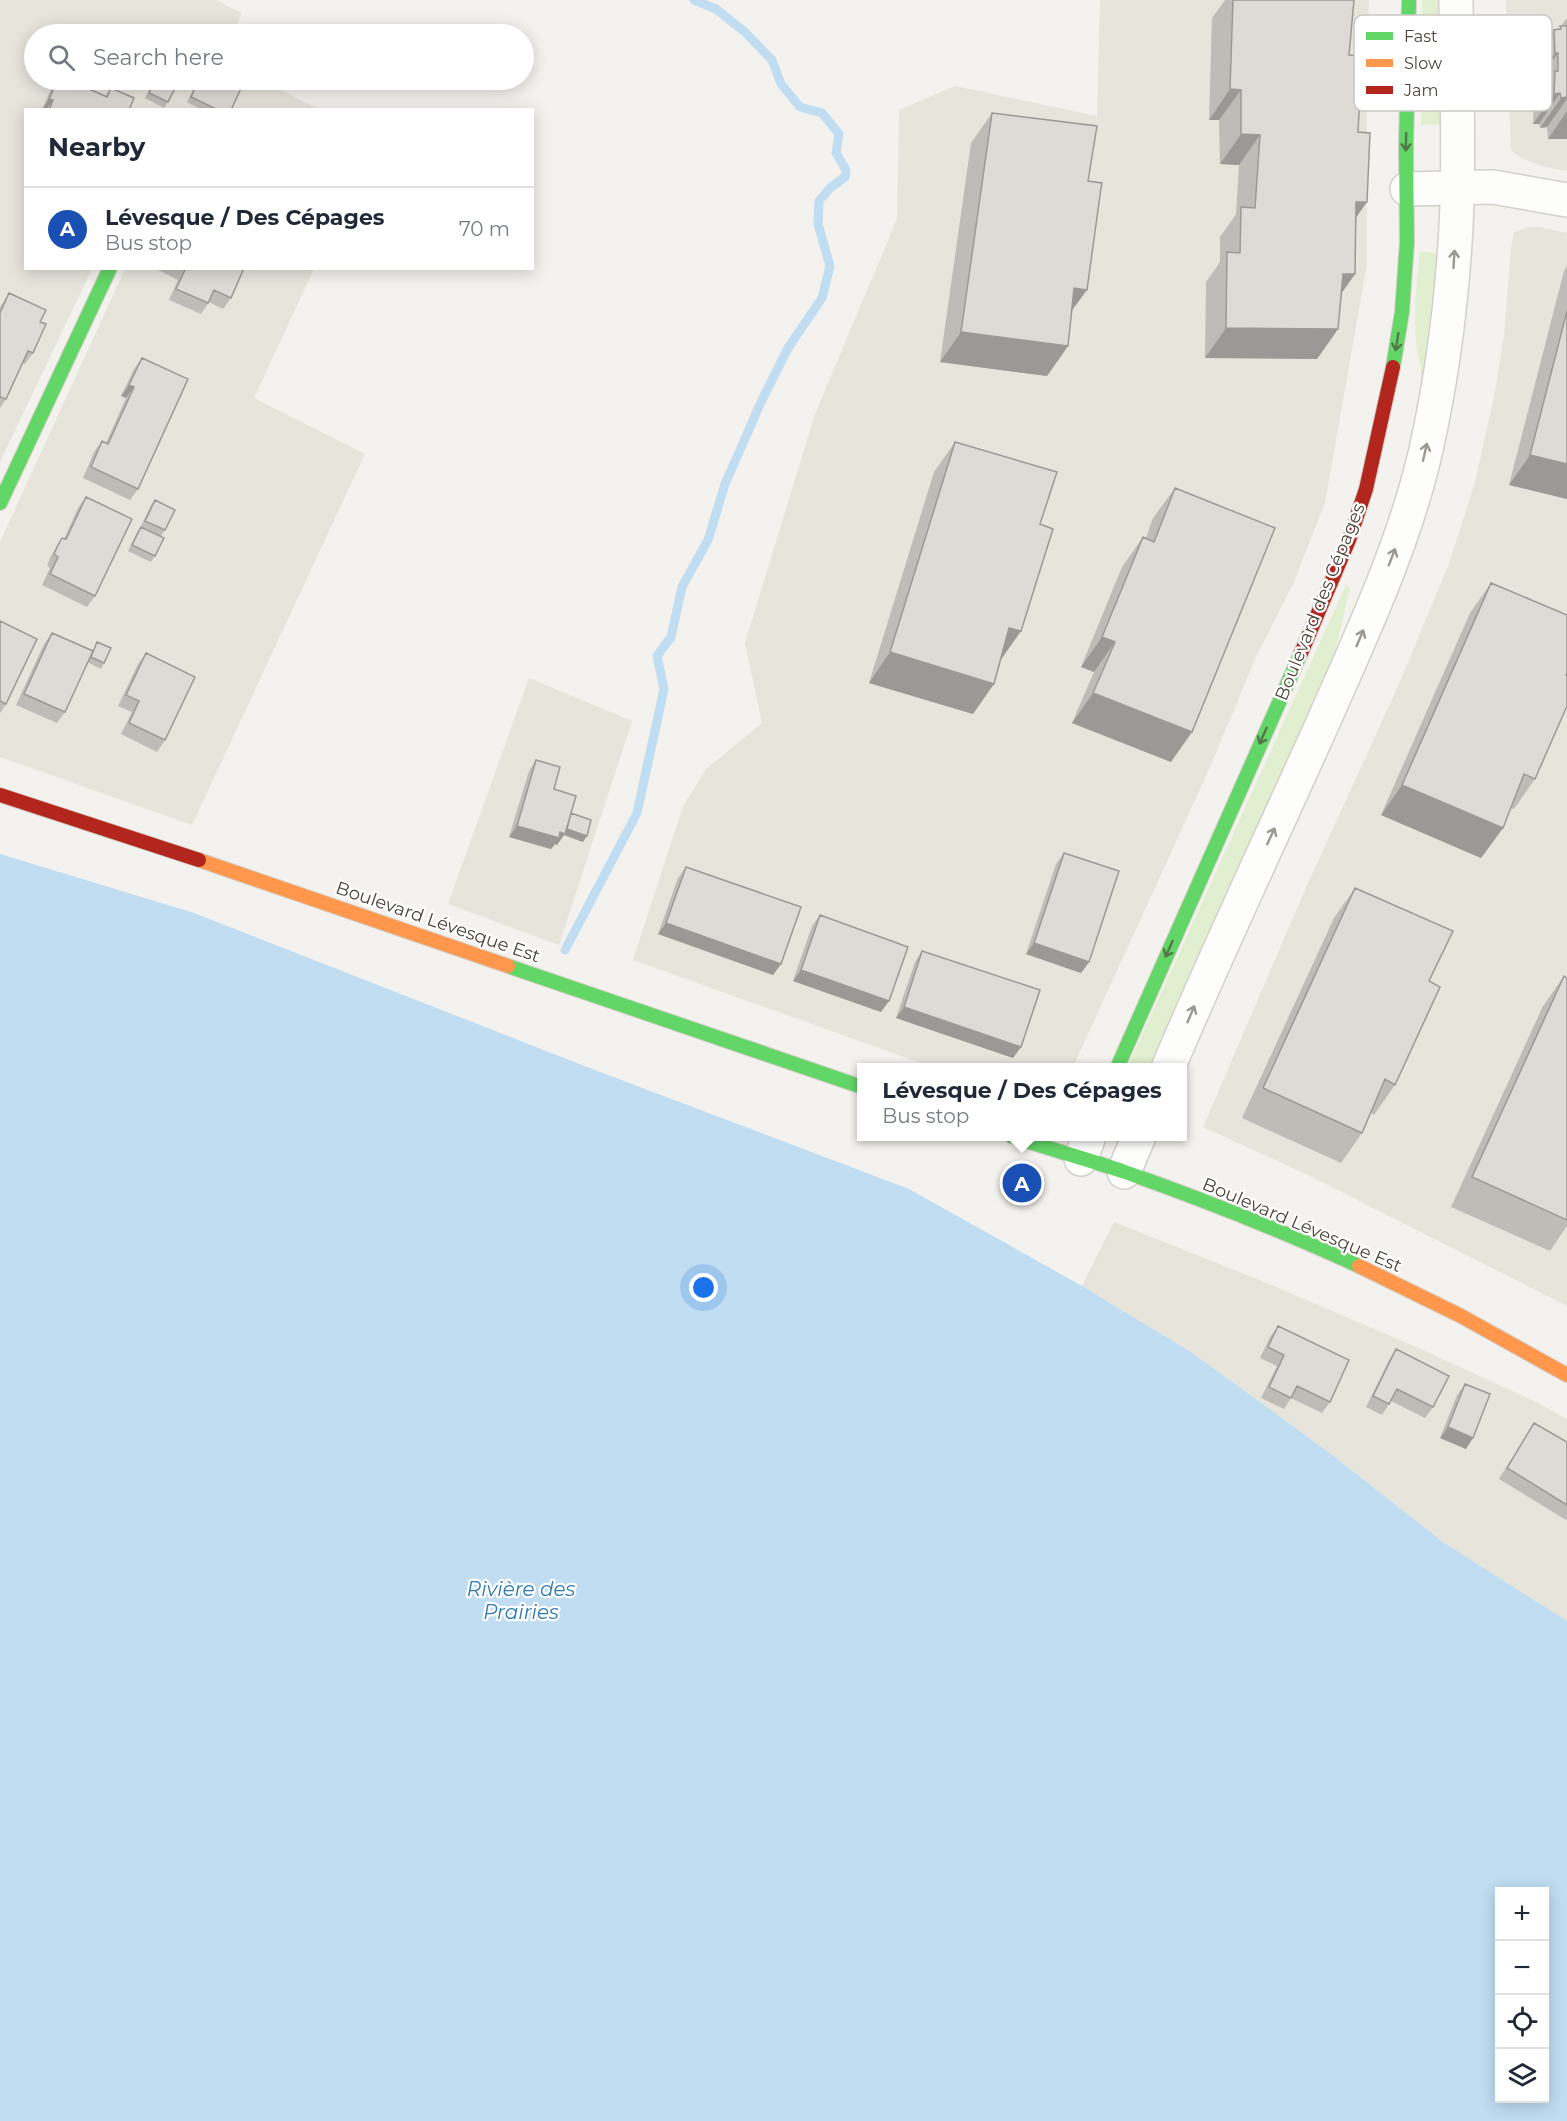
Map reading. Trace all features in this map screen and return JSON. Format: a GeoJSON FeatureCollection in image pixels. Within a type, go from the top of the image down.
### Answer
{"type":"FeatureCollection","features":[{"type":"Feature","properties":{"kind":"street","name":"Boulevard des Cépages"},"geometry":{"type":"LineString","coordinates":[[1409,0],[1409,15]]}},
{"type":"Feature","properties":{"kind":"street"},"geometry":{"type":"LineString","coordinates":[[1456,0],[1456,15]]}},
{"type":"Feature","properties":{"kind":"street","name":"Boulevard des Cépages"},"geometry":{"type":"LineString","coordinates":[[1119,1063],[1321,608],[1349,540],[1369,477],[1402,312],[1407,242],[1407,111]]}},
{"type":"Feature","properties":{"kind":"street"},"geometry":{"type":"LineString","coordinates":[[1170,1063],[1212,965],[1363,633],[1410,508],[1424,457],[1440,376],[1452,288],[1457,188],[1457,111]]}},
{"type":"Feature","properties":{"kind":"street"},"geometry":{"type":"LineString","coordinates":[[1407,189],[1493,188],[1567,200]]}},
{"type":"Feature","properties":{"kind":"street"},"geometry":{"type":"LineString","coordinates":[[0,503],[109,270]]}},
{"type":"Feature","properties":{"kind":"street","name":"Boulevard Lévesque Est"},"geometry":{"type":"LineString","coordinates":[[0,795],[355,911],[857,1086]]}},
{"type":"Feature","properties":{"kind":"street","name":"Boulevard Lévesque Est"},"geometry":{"type":"LineString","coordinates":[[1038,1141],[1085,1148],[1124,1172],[1246,1218],[1336,1256],[1447,1309],[1567,1375]]}},
{"type":"Feature","properties":{"kind":"street"},"geometry":{"type":"LineString","coordinates":[[1124,1172],[1137,1141]]}},
{"type":"Feature","properties":{"kind":"shaded area"},"geometry":{"type":"Polygon","coordinates":[[[0,0],[216,0],[242,13],[237,24],[24,24],[24,90],[281,90],[316,108],[24,108],[24,270],[92,270],[0,462],[0,0]]]}},
{"type":"Feature","properties":{"kind":"shaded area"},"geometry":{"type":"Polygon","coordinates":[[[1100,0],[1369,0],[1369,15],[1354,15],[1354,111],[1367,111],[1367,264],[1325,503],[1293,584],[1258,653],[1206,776],[1075,1063],[921,1063],[633,960],[683,806],[706,769],[762,723],[745,643],[815,414],[897,219],[899,110],[955,86],[1097,116],[1100,0]]]}},
{"type":"Feature","properties":{"kind":"shaded area"},"geometry":{"type":"Polygon","coordinates":[[[1506,0],[1567,0],[1567,171],[1544,167],[1521,158],[1511,150],[1510,111],[1552,111],[1552,15],[1506,15],[1506,0]]]}},
{"type":"Feature","properties":{"kind":"shaded area"},"geometry":{"type":"Polygon","coordinates":[[[1529,227],[1567,233],[1567,1306],[1304,1173],[1203,1127],[1308,883],[1399,684],[1450,561],[1475,482],[1495,392],[1504,335],[1514,232],[1529,227]]]}},
{"type":"Feature","properties":{"kind":"shaded area"},"geometry":{"type":"Polygon","coordinates":[[[125,270],[314,270],[254,398],[365,454],[192,825],[0,757],[0,542],[125,270]]]}},
{"type":"Feature","properties":{"kind":"shaded area"},"geometry":{"type":"Polygon","coordinates":[[[529,678],[632,721],[559,945],[448,904],[529,678]]]}},
{"type":"Feature","properties":{"kind":"shaded area"},"geometry":{"type":"Polygon","coordinates":[[[1114,1222],[1267,1283],[1421,1349],[1536,1402],[1567,1419],[1567,1621],[1443,1542],[1327,1451],[1191,1352],[1082,1286],[1114,1222]]]}},
{"type":"Feature","properties":{"kind":"green space"},"geometry":{"type":"Polygon","coordinates":[[[1422,0],[1444,0],[1444,15],[1422,15],[1422,0]]]}},
{"type":"Feature","properties":{"kind":"green space"},"geometry":{"type":"Polygon","coordinates":[[[1421,111],[1444,111],[1444,124],[1421,125],[1421,111]]]}},
{"type":"Feature","properties":{"kind":"green space"},"geometry":{"type":"Polygon","coordinates":[[[1420,251],[1441,254],[1427,379],[1421,378],[1415,330],[1420,251]]]}},
{"type":"Feature","properties":{"kind":"green space"},"geometry":{"type":"Polygon","coordinates":[[[1346,585],[1350,588],[1333,660],[1155,1063],[1129,1063],[1346,585]]]}},
{"type":"Feature","properties":{"kind":"water","name":"Rivière des Prairies"},"geometry":{"type":"Polygon","coordinates":[[[0,854],[194,913],[587,1067],[909,1189],[1082,1286],[1191,1352],[1327,1451],[1443,1542],[1567,1621],[1567,2121],[0,2121],[0,854]]]}},
{"type":"Feature","properties":{"kind":"building"},"geometry":{"type":"Polygon","coordinates":[[[1233,0],[1354,0],[1349,55],[1354,55],[1354,111],[1359,111],[1358,132],[1370,133],[1367,202],[1356,202],[1355,274],[1343,274],[1338,329],[1226,328],[1227,252],[1240,253],[1241,207],[1255,208],[1260,135],[1241,134],[1241,90],[1230,89],[1233,0]]]}},
{"type":"Feature","properties":{"kind":"building"},"geometry":{"type":"Polygon","coordinates":[[[1560,26],[1567,26],[1567,97],[1561,98],[1560,93],[1554,94],[1558,53],[1555,53],[1554,30],[1561,29],[1560,26]]]}},
{"type":"Feature","properties":{"kind":"building"},"geometry":{"type":"Polygon","coordinates":[[[53,90],[91,90],[107,97],[110,90],[116,90],[134,98],[130,108],[50,108],[53,100],[49,99],[53,90]]]}},
{"type":"Feature","properties":{"kind":"building"},"geometry":{"type":"Polygon","coordinates":[[[150,90],[174,90],[168,102],[149,93],[150,90]]]}},
{"type":"Feature","properties":{"kind":"building"},"geometry":{"type":"Polygon","coordinates":[[[194,90],[240,90],[232,108],[214,108],[191,97],[194,90]]]}},
{"type":"Feature","properties":{"kind":"building"},"geometry":{"type":"Polygon","coordinates":[[[992,113],[1097,126],[1088,181],[1102,183],[1087,290],[1074,288],[1068,346],[961,332],[992,113]]]}},
{"type":"Feature","properties":{"kind":"building"},"geometry":{"type":"Polygon","coordinates":[[[185,270],[243,270],[231,298],[214,290],[208,303],[176,289],[185,270]]]}},
{"type":"Feature","properties":{"kind":"building"},"geometry":{"type":"Polygon","coordinates":[[[9,293],[46,310],[40,322],[46,324],[33,353],[28,351],[6,399],[0,397],[0,313],[9,293]]]}},
{"type":"Feature","properties":{"kind":"building"},"geometry":{"type":"Polygon","coordinates":[[[1567,311],[1567,464],[1530,455],[1567,311]]]}},
{"type":"Feature","properties":{"kind":"building"},"geometry":{"type":"Polygon","coordinates":[[[142,358],[188,379],[138,489],[91,467],[102,441],[108,444],[134,387],[129,385],[142,358]]]}},
{"type":"Feature","properties":{"kind":"building"},"geometry":{"type":"Polygon","coordinates":[[[955,442],[1057,472],[1040,524],[1053,529],[1021,631],[1009,628],[994,684],[890,652],[955,442]]]}},
{"type":"Feature","properties":{"kind":"building"},"geometry":{"type":"Polygon","coordinates":[[[1175,488],[1275,528],[1192,732],[1093,693],[1115,642],[1102,637],[1143,537],[1154,542],[1175,488]]]}},
{"type":"Feature","properties":{"kind":"building"},"geometry":{"type":"Polygon","coordinates":[[[86,497],[132,519],[95,596],[50,574],[58,557],[54,554],[58,545],[62,538],[66,539],[86,497]]]}},
{"type":"Feature","properties":{"kind":"building"},"geometry":{"type":"Polygon","coordinates":[[[155,500],[175,510],[165,530],[145,521],[155,500]]]}},
{"type":"Feature","properties":{"kind":"building"},"geometry":{"type":"Polygon","coordinates":[[[141,527],[164,538],[155,556],[132,545],[141,527]]]}},
{"type":"Feature","properties":{"kind":"building"},"geometry":{"type":"Polygon","coordinates":[[[1491,583],[1567,615],[1567,706],[1535,779],[1524,774],[1503,828],[1402,785],[1491,583]]]}},
{"type":"Feature","properties":{"kind":"building"},"geometry":{"type":"Polygon","coordinates":[[[0,621],[37,639],[6,704],[0,701],[0,621]]]}},
{"type":"Feature","properties":{"kind":"building"},"geometry":{"type":"Polygon","coordinates":[[[52,633],[93,651],[65,712],[24,694],[52,633]]]}},
{"type":"Feature","properties":{"kind":"building"},"geometry":{"type":"Polygon","coordinates":[[[97,642],[111,648],[104,663],[91,657],[97,642]]]}},
{"type":"Feature","properties":{"kind":"building"},"geometry":{"type":"Polygon","coordinates":[[[146,653],[195,677],[165,740],[129,723],[139,701],[126,695],[146,653]]]}},
{"type":"Feature","properties":{"kind":"building"},"geometry":{"type":"Polygon","coordinates":[[[536,760],[560,767],[554,789],[576,796],[565,834],[560,832],[559,838],[517,826],[536,760]]]}},
{"type":"Feature","properties":{"kind":"building"},"geometry":{"type":"Polygon","coordinates":[[[571,813],[591,820],[587,836],[567,829],[571,813]]]}},
{"type":"Feature","properties":{"kind":"building"},"geometry":{"type":"Polygon","coordinates":[[[1064,853],[1119,871],[1089,962],[1034,943],[1064,853]]]}},
{"type":"Feature","properties":{"kind":"building"},"geometry":{"type":"Polygon","coordinates":[[[686,867],[801,907],[781,964],[666,923],[686,867]]]}},
{"type":"Feature","properties":{"kind":"building"},"geometry":{"type":"Polygon","coordinates":[[[1355,888],[1453,931],[1429,981],[1440,987],[1395,1085],[1385,1079],[1362,1133],[1263,1088],[1355,888]]]}},
{"type":"Feature","properties":{"kind":"building"},"geometry":{"type":"Polygon","coordinates":[[[820,915],[908,947],[889,1001],[801,970],[820,915]]]}},
{"type":"Feature","properties":{"kind":"building"},"geometry":{"type":"Polygon","coordinates":[[[922,951],[1040,990],[1021,1047],[904,1007],[922,951]]]}},
{"type":"Feature","properties":{"kind":"building"},"geometry":{"type":"Polygon","coordinates":[[[1564,976],[1567,978],[1567,1220],[1472,1177],[1564,976]]]}},
{"type":"Feature","properties":{"kind":"building"},"geometry":{"type":"Polygon","coordinates":[[[1278,1326],[1349,1360],[1330,1402],[1297,1386],[1291,1398],[1269,1387],[1284,1355],[1268,1347],[1278,1326]]]}},
{"type":"Feature","properties":{"kind":"building"},"geometry":{"type":"Polygon","coordinates":[[[1396,1349],[1449,1376],[1433,1407],[1397,1389],[1389,1404],[1373,1396],[1396,1349]]]}},
{"type":"Feature","properties":{"kind":"building"},"geometry":{"type":"Polygon","coordinates":[[[1465,1384],[1490,1394],[1473,1438],[1448,1427],[1465,1384]]]}},
{"type":"Feature","properties":{"kind":"building"},"geometry":{"type":"Polygon","coordinates":[[[1534,1423],[1567,1442],[1567,1505],[1507,1468],[1534,1423]]]}},
{"type":"Feature","properties":{"kind":"waterway"},"geometry":{"type":"LineString","coordinates":[[565,950],[637,813],[664,689],[657,656],[671,637],[682,587],[708,540],[725,484],[762,400],[788,348],[822,298],[830,266],[818,224],[819,201],[830,188],[845,177],[846,170],[836,153],[839,134],[822,113],[800,107],[781,84],[772,60],[745,32],[716,9],[694,0]]}},
{"type":"Feature","properties":{"kind":"traffic: fast"},"geometry":{"type":"LineString","coordinates":[[1409,0],[1409,15]]}},
{"type":"Feature","properties":{"kind":"traffic: fast"},"geometry":{"type":"LineString","coordinates":[[1393,367],[1402,312],[1407,242],[1407,111]]}},
{"type":"Feature","properties":{"kind":"traffic: fast"},"geometry":{"type":"LineString","coordinates":[[0,503],[109,270]]}},
{"type":"Feature","properties":{"kind":"traffic: fast"},"geometry":{"type":"LineString","coordinates":[[1119,1063],[1301,653]]}},
{"type":"Feature","properties":{"kind":"traffic: fast"},"geometry":{"type":"LineString","coordinates":[[508,966],[857,1085]]}},
{"type":"Feature","properties":{"kind":"traffic: fast"},"geometry":{"type":"LineString","coordinates":[[1027,1141],[1111,1167],[1184,1194],[1272,1228],[1359,1266]]}},
{"type":"Feature","properties":{"kind":"traffic: slow"},"geometry":{"type":"LineString","coordinates":[[199,860],[508,966]]}},
{"type":"Feature","properties":{"kind":"traffic: slow"},"geometry":{"type":"LineString","coordinates":[[1359,1266],[1461,1316],[1567,1375]]}},
{"type":"Feature","properties":{"kind":"traffic: jam"},"geometry":{"type":"LineString","coordinates":[[1301,653],[1349,540],[1366,489],[1393,367]]}},
{"type":"Feature","properties":{"kind":"traffic: jam"},"geometry":{"type":"LineString","coordinates":[[0,795],[199,860]]}},
{"type":"Feature","properties":{"kind":"place","name":"Lévesque / Des Cépages"},"geometry":{"type":"Point","coordinates":[1022,1183]}}]}
